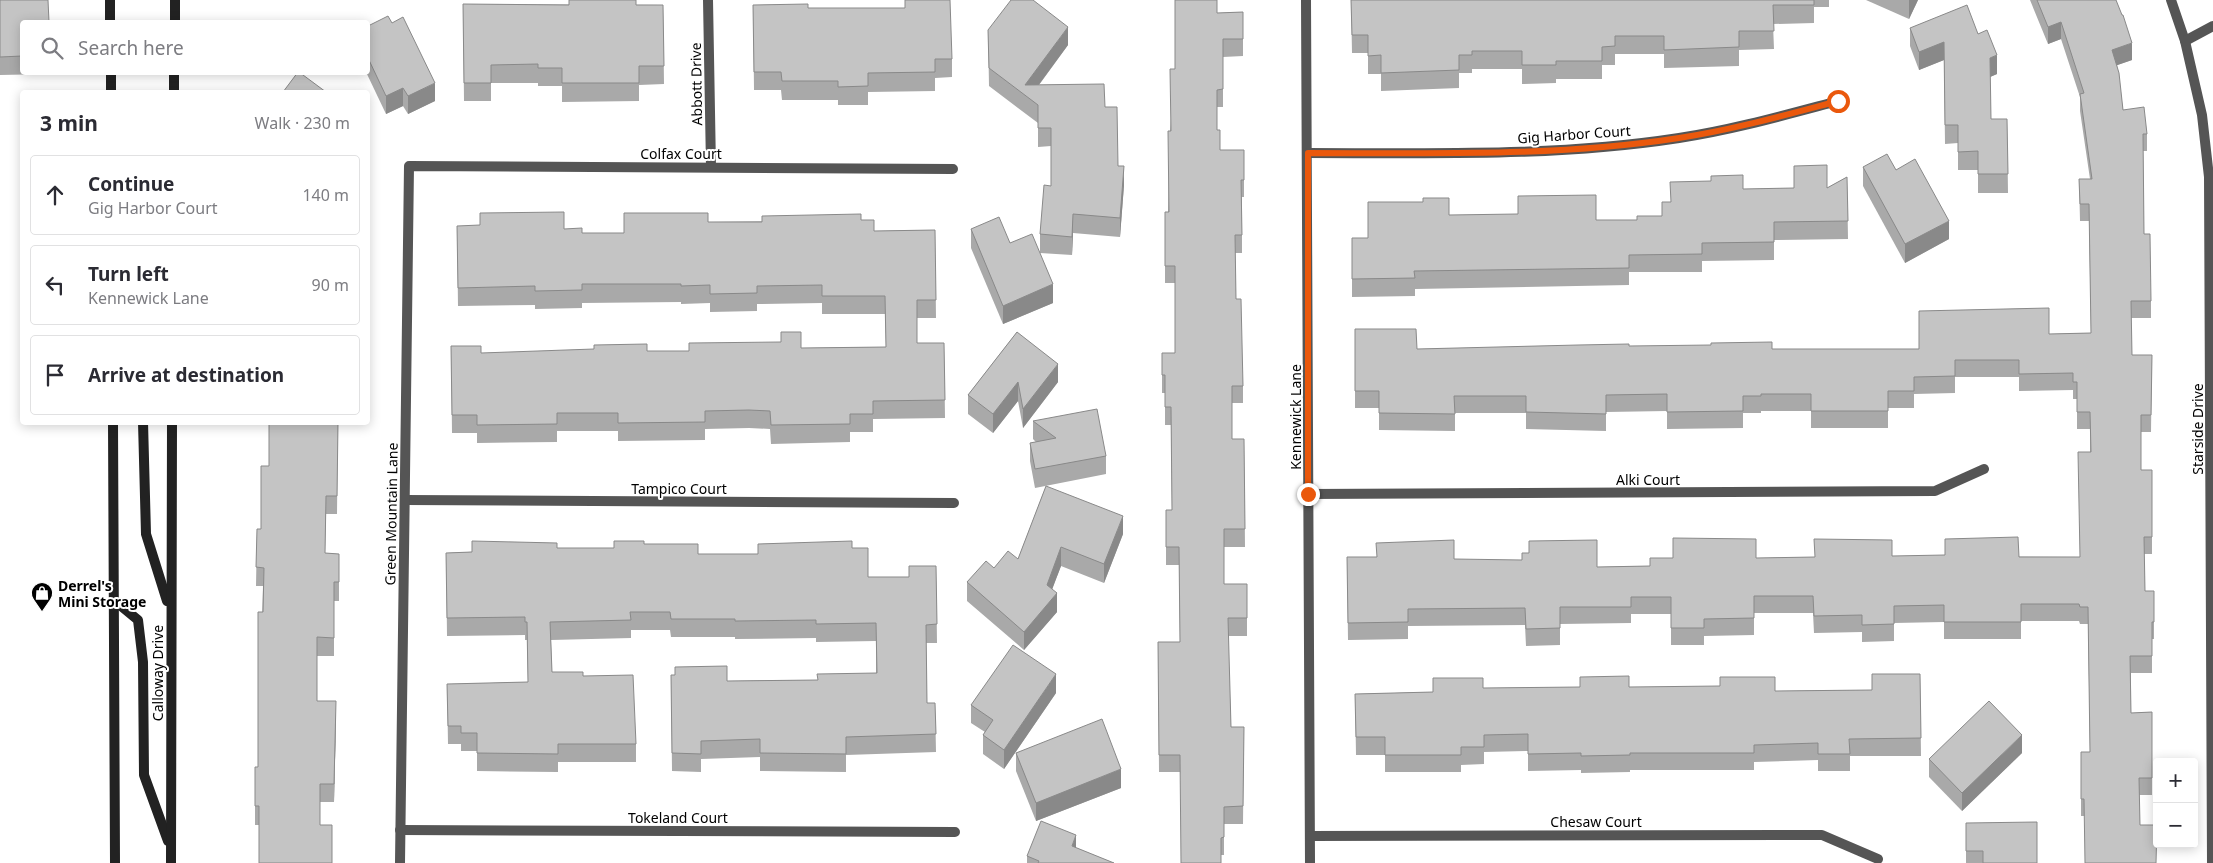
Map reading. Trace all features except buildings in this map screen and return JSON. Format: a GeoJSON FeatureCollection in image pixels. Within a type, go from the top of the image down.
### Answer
{"type":"FeatureCollection","features":[{"type":"Feature","properties":{"kind":"main road"},"geometry":{"type":"LineString","coordinates":[[110,0],[110,20]]}},
{"type":"Feature","properties":{"kind":"main road"},"geometry":{"type":"LineString","coordinates":[[175,0],[175,20]]}},
{"type":"Feature","properties":{"kind":"main road"},"geometry":{"type":"LineString","coordinates":[[110,75],[111,90]]}},
{"type":"Feature","properties":{"kind":"main road"},"geometry":{"type":"LineString","coordinates":[[174,75],[174,90]]}},
{"type":"Feature","properties":{"kind":"main road"},"geometry":{"type":"LineString","coordinates":[[114,425],[114,863]]}},
{"type":"Feature","properties":{"kind":"main road"},"geometry":{"type":"LineString","coordinates":[[143,425],[146,534],[171,611]]}},
{"type":"Feature","properties":{"kind":"main road","name":"Calloway Drive"},"geometry":{"type":"LineString","coordinates":[[171,863],[172,425]]}},
{"type":"Feature","properties":{"kind":"main road"},"geometry":{"type":"LineString","coordinates":[[115,601],[138,620],[143,662],[144,775],[171,849]]}},
{"type":"Feature","properties":{"kind":"street","name":"Abbott Drive"},"geometry":{"type":"LineString","coordinates":[[708,0],[711,167]]}},
{"type":"Feature","properties":{"kind":"street","name":"Kennewick Lane"},"geometry":{"type":"LineString","coordinates":[[1306,0],[1310,863]]}},
{"type":"Feature","properties":{"kind":"street","name":"Starside Drive"},"geometry":{"type":"LineString","coordinates":[[2171,0],[2185,41],[2202,115],[2209,177],[2212,313],[2212,863]]}},
{"type":"Feature","properties":{"kind":"street"},"geometry":{"type":"LineString","coordinates":[[2185,41],[2213,26]]}},
{"type":"Feature","properties":{"kind":"street","name":"Gig Harbor Court"},"geometry":{"type":"LineString","coordinates":[[1308,153],[1514,152],[1597,148],[1680,138],[1761,121],[1838,101]]}},
{"type":"Feature","properties":{"kind":"street","name":"Colfax Court"},"geometry":{"type":"LineString","coordinates":[[409,166],[953,168]]}},
{"type":"Feature","properties":{"kind":"street","name":"Green Mountain Lane"},"geometry":{"type":"LineString","coordinates":[[400,863],[409,166]]}},
{"type":"Feature","properties":{"kind":"street","name":"Alki Court"},"geometry":{"type":"LineString","coordinates":[[1308,494],[1935,491],[1984,469]]}},
{"type":"Feature","properties":{"kind":"street","name":"Tampico Court"},"geometry":{"type":"LineString","coordinates":[[405,500],[954,503]]}},
{"type":"Feature","properties":{"kind":"street","name":"Tokeland Court"},"geometry":{"type":"LineString","coordinates":[[400,830],[955,832]]}},
{"type":"Feature","properties":{"kind":"street","name":"Chesaw Court"},"geometry":{"type":"LineString","coordinates":[[1310,836],[1822,835],[1878,858]]}},
{"type":"Feature","properties":{"kind":"place","name":"Derrel's Mini Storage"},"geometry":{"type":"Point","coordinates":[42,612]}},
{"type":"Feature","properties":{"kind":"route"},"geometry":{"type":"LineString","coordinates":[[1308,494],[1308,153],[1514,152],[1597,148],[1680,138],[1761,121],[1838,101]]}}]}
